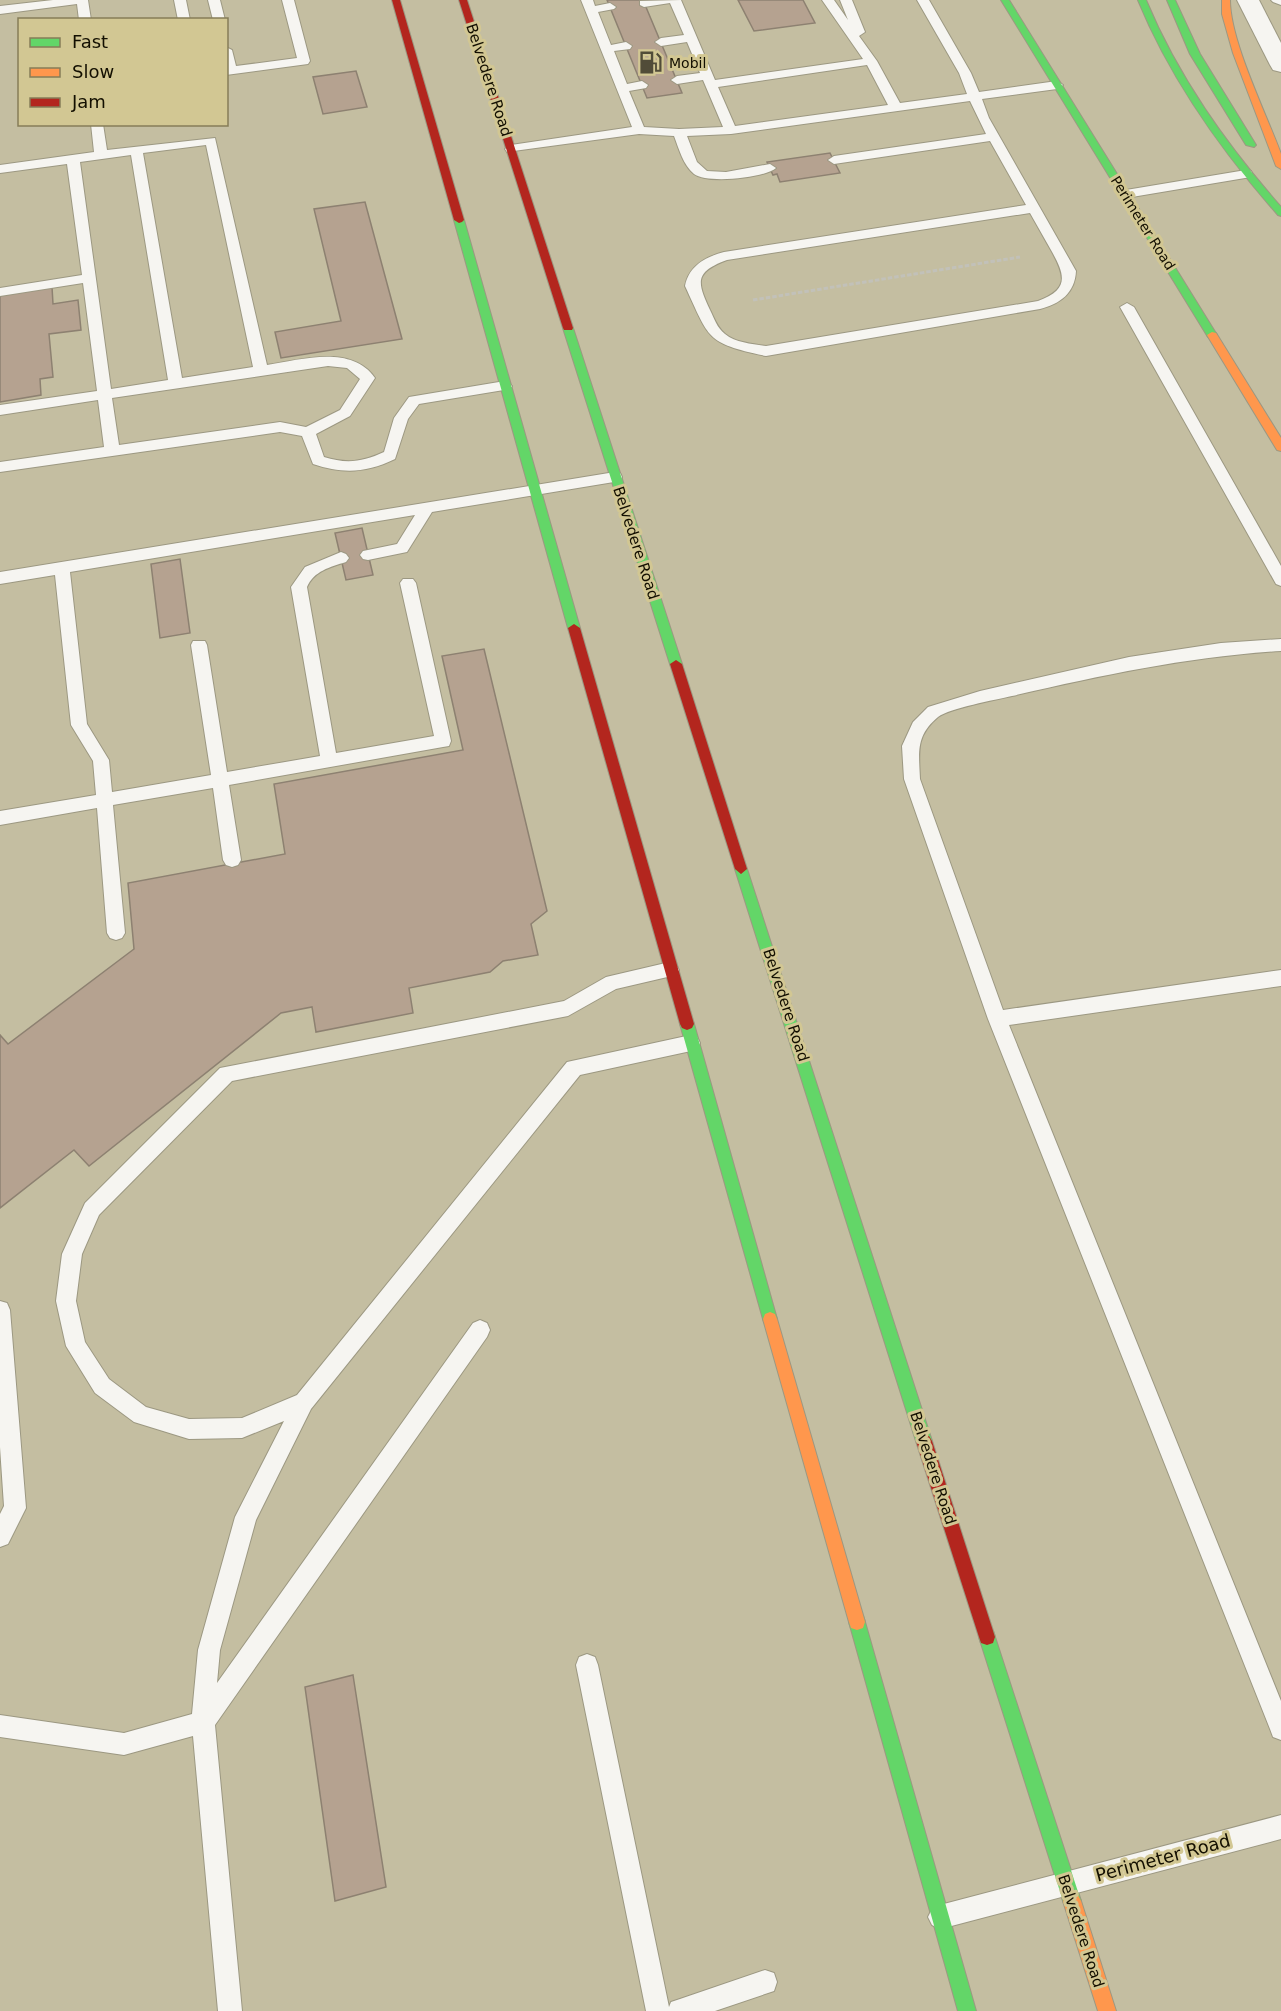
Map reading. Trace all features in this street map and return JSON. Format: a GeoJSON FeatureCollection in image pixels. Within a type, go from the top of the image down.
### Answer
{"type":"FeatureCollection","features":[{"type":"Feature","properties":{"kind":"main road"},"geometry":{"type":"LineString","coordinates":[[396,0],[967,2011]]}},
{"type":"Feature","properties":{"kind":"main road","name":"Belvedere Road"},"geometry":{"type":"LineString","coordinates":[[463,0],[1107,2011]]}},
{"type":"Feature","properties":{"kind":"main road","name":"Perimeter Road"},"geometry":{"type":"LineString","coordinates":[[1005,0],[1281,447]]}},
{"type":"Feature","properties":{"kind":"main road"},"geometry":{"type":"LineString","coordinates":[[1143,0],[1151,25],[1165,53],[1246,174],[1281,213]]}},
{"type":"Feature","properties":{"kind":"main road"},"geometry":{"type":"LineString","coordinates":[[1171,0],[1195,54],[1257,156]]}},
{"type":"Feature","properties":{"kind":"main road"},"geometry":{"type":"LineString","coordinates":[[1226,0],[1226,14],[1235,44],[1281,166]]}},
{"type":"Feature","properties":{"kind":"main road"},"geometry":{"type":"LineString","coordinates":[[1269,176],[1281,196]]}},
{"type":"Feature","properties":{"kind":"street"},"geometry":{"type":"LineString","coordinates":[[1248,0],[1272,35],[1281,65]]}},
{"type":"Feature","properties":{"kind":"lane"},"geometry":{"type":"LineString","coordinates":[[0,10],[82,0],[85,18]]}},
{"type":"Feature","properties":{"kind":"lane"},"geometry":{"type":"LineString","coordinates":[[180,0],[184,18]]}},
{"type":"Feature","properties":{"kind":"lane"},"geometry":{"type":"LineString","coordinates":[[214,0],[218,18]]}},
{"type":"Feature","properties":{"kind":"lane"},"geometry":{"type":"LineString","coordinates":[[229,71],[304,61],[288,0]]}},
{"type":"Feature","properties":{"kind":"lane"},"geometry":{"type":"LineString","coordinates":[[644,3],[669,0]]}},
{"type":"Feature","properties":{"kind":"lane"},"geometry":{"type":"LineString","coordinates":[[675,0],[731,130]]}},
{"type":"Feature","properties":{"kind":"lane"},"geometry":{"type":"LineString","coordinates":[[828,0],[871,62],[896,107]]}},
{"type":"Feature","properties":{"kind":"lane"},"geometry":{"type":"LineString","coordinates":[[846,0],[871,62]]}},
{"type":"Feature","properties":{"kind":"lane"},"geometry":{"type":"LineString","coordinates":[[923,0],[965,73],[993,137],[1034,208],[1069,271],[1069,282],[1065,292],[1054,300],[1040,305],[766,351],[733,344],[720,337],[711,327],[692,286],[694,276],[701,268],[724,256],[1034,208]]}},
{"type":"Feature","properties":{"kind":"lane"},"geometry":{"type":"LineString","coordinates":[[610,7],[589,5],[639,130]]}},
{"type":"Feature","properties":{"kind":"lane"},"geometry":{"type":"LineString","coordinates":[[661,42],[692,38]]}},
{"type":"Feature","properties":{"kind":"lane"},"geometry":{"type":"LineString","coordinates":[[606,49],[626,46]]}},
{"type":"Feature","properties":{"kind":"lane"},"geometry":{"type":"LineString","coordinates":[[677,80],[710,80],[871,62]]}},
{"type":"Feature","properties":{"kind":"lane"},"geometry":{"type":"LineString","coordinates":[[622,88],[642,85]]}},
{"type":"Feature","properties":{"kind":"lane"},"geometry":{"type":"LineString","coordinates":[[511,149],[639,130],[679,133],[731,130],[1057,85]]}},
{"type":"Feature","properties":{"kind":"lane"},"geometry":{"type":"LineString","coordinates":[[97,126],[101,155]]}},
{"type":"Feature","properties":{"kind":"lane"},"geometry":{"type":"LineString","coordinates":[[207,126],[261,371]]}},
{"type":"Feature","properties":{"kind":"lane"},"geometry":{"type":"LineString","coordinates":[[679,133],[693,165],[702,174],[722,176],[770,168]]}},
{"type":"Feature","properties":{"kind":"lane"},"geometry":{"type":"LineString","coordinates":[[834,160],[993,137]]}},
{"type":"Feature","properties":{"kind":"lane"},"geometry":{"type":"LineString","coordinates":[[0,170],[211,141]]}},
{"type":"Feature","properties":{"kind":"lane"},"geometry":{"type":"LineString","coordinates":[[136,150],[176,384]]}},
{"type":"Feature","properties":{"kind":"lane"},"geometry":{"type":"LineString","coordinates":[[73,159],[112,449]]}},
{"type":"Feature","properties":{"kind":"lane"},"geometry":{"type":"LineString","coordinates":[[1126,194],[1246,174]]}},
{"type":"Feature","properties":{"kind":"lane"},"geometry":{"type":"LineString","coordinates":[[0,292],[89,278]]}},
{"type":"Feature","properties":{"kind":"lane"},"geometry":{"type":"LineString","coordinates":[[1127,307],[1281,580]]}},
{"type":"Feature","properties":{"kind":"lane"},"geometry":{"type":"LineString","coordinates":[[0,410],[328,361],[351,364],[368,378],[345,413],[308,432],[280,426],[0,467]]}},
{"type":"Feature","properties":{"kind":"lane"},"geometry":{"type":"LineString","coordinates":[[308,432],[318,460],[341,468],[375,463],[390,455],[401,418],[414,400],[505,386]]}},
{"type":"Feature","properties":{"kind":"lane"},"geometry":{"type":"LineString","coordinates":[[0,578],[615,477]]}},
{"type":"Feature","properties":{"kind":"lane"},"geometry":{"type":"LineString","coordinates":[[368,555],[402,548],[427,508]]}},
{"type":"Feature","properties":{"kind":"lane"},"geometry":{"type":"LineString","coordinates":[[329,761],[299,587],[308,571],[317,565],[341,558]]}},
{"type":"Feature","properties":{"kind":"lane"},"geometry":{"type":"LineString","coordinates":[[62,569],[79,725],[101,760],[116,933]]}},
{"type":"Feature","properties":{"kind":"lane"},"geometry":{"type":"LineString","coordinates":[[0,818],[443,741],[408,583]]}},
{"type":"Feature","properties":{"kind":"lane"},"geometry":{"type":"LineString","coordinates":[[199,645],[232,860]]}},
{"type":"Feature","properties":{"kind":"lane"},"geometry":{"type":"LineString","coordinates":[[1281,645],[1221,649],[1118,666],[980,698],[934,711],[919,726],[910,746],[912,779],[997,1019],[1281,1729]]}},
{"type":"Feature","properties":{"kind":"lane"},"geometry":{"type":"LineString","coordinates":[[304,1402],[242,1428],[189,1430],[141,1414],[102,1386],[76,1346],[66,1301],[72,1254],[92,1209],[227,1074],[568,1008],[612,982],[670,970]]}},
{"type":"Feature","properties":{"kind":"lane"},"geometry":{"type":"LineString","coordinates":[[997,1019],[1281,978]]}},
{"type":"Feature","properties":{"kind":"lane"},"geometry":{"type":"LineString","coordinates":[[230,2011],[203,1722],[209,1650],[246,1517],[304,1402],[574,1068],[691,1043]]}},
{"type":"Feature","properties":{"kind":"lane"},"geometry":{"type":"LineString","coordinates":[[0,1310],[15,1508],[0,1536]]}},
{"type":"Feature","properties":{"kind":"lane"},"geometry":{"type":"LineString","coordinates":[[0,1726],[124,1744],[203,1722],[480,1330]]}},
{"type":"Feature","properties":{"kind":"lane"},"geometry":{"type":"LineString","coordinates":[[587,1665],[658,2011]]}},
{"type":"Feature","properties":{"kind":"lane","name":"Perimeter Road"},"geometry":{"type":"LineString","coordinates":[[940,1917],[1281,1827]]}},
{"type":"Feature","properties":{"kind":"lane"},"geometry":{"type":"LineString","coordinates":[[680,2011],[765,1982]]}},
{"type":"Feature","properties":{"kind":"path"},"geometry":{"type":"LineString","coordinates":[[753,300],[1020,258]]}},
{"type":"Feature","properties":{"kind":"building","name":"Mobil"},"geometry":{"type":"Polygon","coordinates":[[[607,0],[643,0],[682,93],[647,98],[607,0]]]}},
{"type":"Feature","properties":{"kind":"building"},"geometry":{"type":"Polygon","coordinates":[[[738,0],[803,0],[815,23],[754,31],[738,0]]]}},
{"type":"Feature","properties":{"kind":"building"},"geometry":{"type":"Polygon","coordinates":[[[356,71],[367,107],[323,114],[313,77],[356,71]]]}},
{"type":"Feature","properties":{"kind":"building"},"geometry":{"type":"Polygon","coordinates":[[[830,153],[840,173],[780,182],[777,174],[773,175],[767,162],[830,153]]]}},
{"type":"Feature","properties":{"kind":"building"},"geometry":{"type":"Polygon","coordinates":[[[365,202],[402,339],[281,358],[275,332],[341,321],[314,209],[365,202]]]}},
{"type":"Feature","properties":{"kind":"building"},"geometry":{"type":"Polygon","coordinates":[[[52,287],[53,304],[78,300],[81,330],[49,334],[53,377],[40,379],[41,395],[0,402],[0,294],[52,287]]]}},
{"type":"Feature","properties":{"kind":"building"},"geometry":{"type":"Polygon","coordinates":[[[362,528],[373,575],[346,580],[335,533],[362,528]]]}},
{"type":"Feature","properties":{"kind":"building"},"geometry":{"type":"Polygon","coordinates":[[[180,559],[190,633],[160,638],[151,564],[180,559]]]}},
{"type":"Feature","properties":{"kind":"building"},"geometry":{"type":"Polygon","coordinates":[[[484,649],[547,911],[531,924],[538,955],[503,961],[490,972],[409,988],[413,1013],[316,1032],[312,1007],[281,1013],[89,1166],[74,1150],[0,1208],[0,1035],[8,1044],[134,949],[128,883],[285,854],[274,784],[463,750],[442,656],[484,649]]]}},
{"type":"Feature","properties":{"kind":"building"},"geometry":{"type":"Polygon","coordinates":[[[353,1675],[386,1887],[335,1901],[305,1687],[353,1675]]]}},
{"type":"Feature","properties":{"kind":"traffic: fast"},"geometry":{"type":"LineString","coordinates":[[1005,0],[1212,335]]}},
{"type":"Feature","properties":{"kind":"traffic: fast"},"geometry":{"type":"LineString","coordinates":[[1142,0],[1168,56],[1202,112],[1241,166],[1281,213]]}},
{"type":"Feature","properties":{"kind":"traffic: fast"},"geometry":{"type":"LineString","coordinates":[[1171,0],[1195,54],[1251,145]]}},
{"type":"Feature","properties":{"kind":"traffic: fast"},"geometry":{"type":"LineString","coordinates":[[459,220],[574,628]]}},
{"type":"Feature","properties":{"kind":"traffic: fast"},"geometry":{"type":"LineString","coordinates":[[568,328],[676,664]]}},
{"type":"Feature","properties":{"kind":"traffic: fast"},"geometry":{"type":"LineString","coordinates":[[741,869],[924,1441]]}},
{"type":"Feature","properties":{"kind":"traffic: fast"},"geometry":{"type":"LineString","coordinates":[[687,1024],[770,1319]]}},
{"type":"Feature","properties":{"kind":"traffic: fast"},"geometry":{"type":"LineString","coordinates":[[857,1622],[967,2011]]}},
{"type":"Feature","properties":{"kind":"traffic: fast"},"geometry":{"type":"LineString","coordinates":[[987,1637],[1072,1901]]}},
{"type":"Feature","properties":{"kind":"traffic: slow"},"geometry":{"type":"LineString","coordinates":[[1226,0],[1226,14],[1238,53],[1281,166]]}},
{"type":"Feature","properties":{"kind":"traffic: slow"},"geometry":{"type":"LineString","coordinates":[[1212,335],[1281,447]]}},
{"type":"Feature","properties":{"kind":"traffic: slow"},"geometry":{"type":"LineString","coordinates":[[770,1319],[857,1622]]}},
{"type":"Feature","properties":{"kind":"traffic: slow"},"geometry":{"type":"LineString","coordinates":[[1072,1901],[1107,2011]]}},
{"type":"Feature","properties":{"kind":"traffic: jam"},"geometry":{"type":"LineString","coordinates":[[396,0],[459,220]]}},
{"type":"Feature","properties":{"kind":"traffic: jam"},"geometry":{"type":"LineString","coordinates":[[463,0],[568,328]]}},
{"type":"Feature","properties":{"kind":"traffic: jam"},"geometry":{"type":"LineString","coordinates":[[574,628],[687,1024]]}},
{"type":"Feature","properties":{"kind":"traffic: jam"},"geometry":{"type":"LineString","coordinates":[[676,664],[741,869]]}},
{"type":"Feature","properties":{"kind":"traffic: jam"},"geometry":{"type":"LineString","coordinates":[[924,1441],[987,1637]]}},
{"type":"Feature","properties":{"kind":"place","name":"Mobil"},"geometry":{"type":"Point","coordinates":[651,63]}}]}
